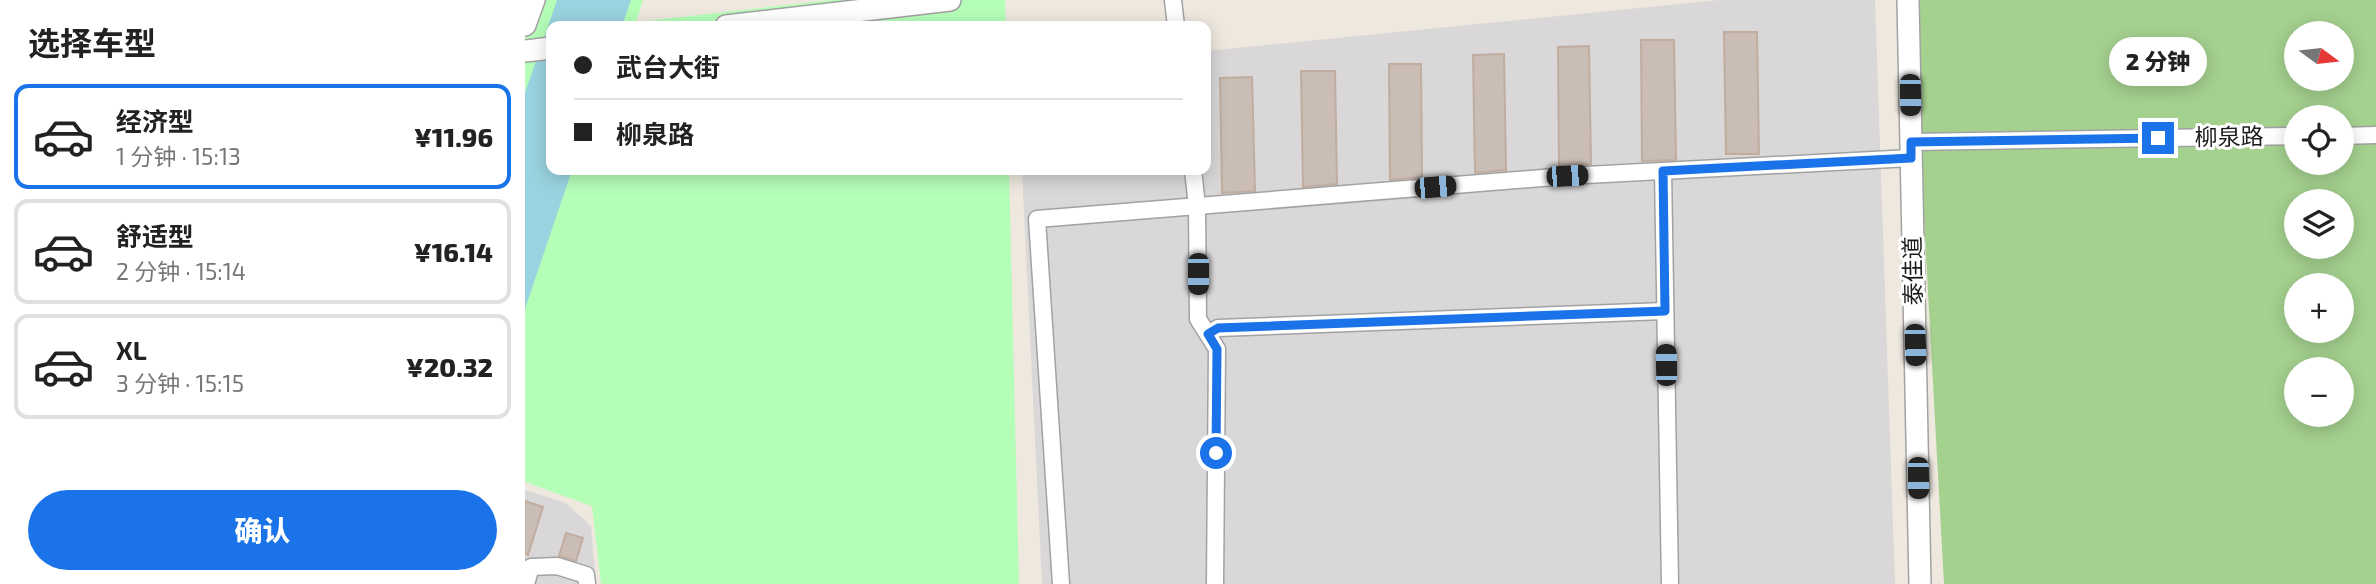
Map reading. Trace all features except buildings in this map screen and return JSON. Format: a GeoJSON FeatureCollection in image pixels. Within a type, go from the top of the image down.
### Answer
{"type":"FeatureCollection","features":[{"type":"Feature","properties":{"kind":"street"},"geometry":{"type":"LineString","coordinates":[[525,25],[534,0]]}},
{"type":"Feature","properties":{"kind":"street"},"geometry":{"type":"LineString","coordinates":[[769,21],[950,0]]}},
{"type":"Feature","properties":{"kind":"street"},"geometry":{"type":"LineString","coordinates":[[1173,0],[1175,21]]}},
{"type":"Feature","properties":{"kind":"street","name":"泰佳道"},"geometry":{"type":"LineString","coordinates":[[1908,0],[1920,584]]}},
{"type":"Feature","properties":{"kind":"street"},"geometry":{"type":"LineString","coordinates":[[2354,136],[2376,135]]}},
{"type":"Feature","properties":{"kind":"street","name":"柳泉路"},"geometry":{"type":"LineString","coordinates":[[1061,584],[1037,219],[1911,150],[2284,136]]}},
{"type":"Feature","properties":{"kind":"street"},"geometry":{"type":"LineString","coordinates":[[1663,171],[1670,584]]}},
{"type":"Feature","properties":{"kind":"street"},"geometry":{"type":"LineString","coordinates":[[1194,175],[1197,206],[1198,319],[1217,349],[1215,584]]}},
{"type":"Feature","properties":{"kind":"street"},"geometry":{"type":"LineString","coordinates":[[1208,334],[1218,328],[1244,326],[1665,311]]}},
{"type":"Feature","properties":{"kind":"street"},"geometry":{"type":"LineString","coordinates":[[526,584],[531,567],[557,566],[586,575],[587,584]]}},
{"type":"Feature","properties":{"kind":"shaded area"},"geometry":{"type":"Polygon","coordinates":[[[1719,0],[1875,0],[1895,584],[1042,584],[1022,175],[1211,175],[1211,51],[1719,0]]]}},
{"type":"Feature","properties":{"kind":"shaded area"},"geometry":{"type":"Polygon","coordinates":[[[525,490],[566,503],[591,526],[596,584],[525,584],[525,490]]]}},
{"type":"Feature","properties":{"kind":"green space"},"geometry":{"type":"Polygon","coordinates":[[[525,0],[643,0],[636,21],[546,21],[546,175],[1009,175],[1019,584],[601,584],[592,506],[525,482],[525,0]]]}},
{"type":"Feature","properties":{"kind":"green space"},"geometry":{"type":"Polygon","coordinates":[[[832,0],[1005,0],[1006,21],[645,21],[832,0]]]}},
{"type":"Feature","properties":{"kind":"green space"},"geometry":{"type":"Polygon","coordinates":[[[1912,0],[2376,0],[2376,584],[1944,584],[1912,0]]]}},
{"type":"Feature","properties":{"kind":"water"},"geometry":{"type":"Polygon","coordinates":[[[557,0],[631,0],[624,21],[550,21],[557,0]]]}},
{"type":"Feature","properties":{"kind":"water"},"geometry":{"type":"Polygon","coordinates":[[[546,32],[546,175],[570,175],[525,309],[525,93],[546,32]]]}},
{"type":"Feature","properties":{"kind":"route"},"geometry":{"type":"LineString","coordinates":[[1216,453],[1217,349],[1208,334],[1218,328],[1665,311],[1663,171],[1911,158],[1911,142],[2158,138]]}}]}
